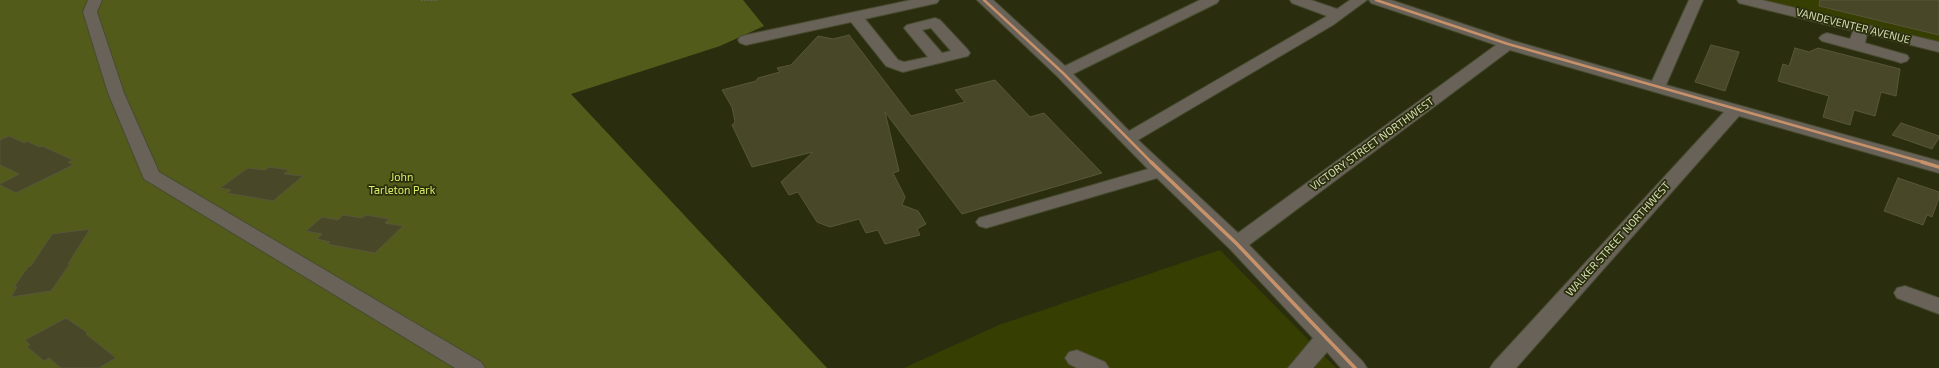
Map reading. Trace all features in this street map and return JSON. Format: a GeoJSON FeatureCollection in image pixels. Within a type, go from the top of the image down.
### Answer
{"type":"FeatureCollection","features":[{"type":"Feature","properties":{"kind":"street"},"geometry":{"type":"LineString","coordinates":[[95,0],[90,12],[116,93],[151,176],[473,368]]}},
{"type":"Feature","properties":{"kind":"street"},"geometry":{"type":"LineString","coordinates":[[746,40],[855,18],[930,0]]}},
{"type":"Feature","properties":{"kind":"street"},"geometry":{"type":"LineString","coordinates":[[984,0],[1063,73],[1127,139],[1237,244],[1355,368]]}},
{"type":"Feature","properties":{"kind":"street"},"geometry":{"type":"LineString","coordinates":[[1063,73],[1212,0]]}},
{"type":"Feature","properties":{"kind":"street"},"geometry":{"type":"LineString","coordinates":[[1297,0],[1347,5]]}},
{"type":"Feature","properties":{"kind":"street"},"geometry":{"type":"LineString","coordinates":[[1376,0],[1508,44],[1939,167]]}},
{"type":"Feature","properties":{"kind":"street"},"geometry":{"type":"LineString","coordinates":[[1656,87],[1696,0]]}},
{"type":"Feature","properties":{"kind":"street","name":"VANDEVENTER AVENUE"},"geometry":{"type":"LineString","coordinates":[[1744,0],[1939,47]]}},
{"type":"Feature","properties":{"kind":"street"},"geometry":{"type":"LineString","coordinates":[[1127,139],[1347,5]]}},
{"type":"Feature","properties":{"kind":"street"},"geometry":{"type":"LineString","coordinates":[[855,18],[892,63],[903,67],[938,59]]}},
{"type":"Feature","properties":{"kind":"street"},"geometry":{"type":"LineString","coordinates":[[1856,46],[1861,28]]}},
{"type":"Feature","properties":{"kind":"street"},"geometry":{"type":"LineString","coordinates":[[1827,38],[1901,58]]}},
{"type":"Feature","properties":{"kind":"street","name":"VICTORY STREET NORTHWEST"},"geometry":{"type":"LineString","coordinates":[[1237,244],[1508,44]]}},
{"type":"Feature","properties":{"kind":"street","name":"WALKER STREET NORTHWEST"},"geometry":{"type":"LineString","coordinates":[[1502,368],[1735,110]]}},
{"type":"Feature","properties":{"kind":"street"},"geometry":{"type":"LineString","coordinates":[[986,222],[1161,171]]}},
{"type":"Feature","properties":{"kind":"street"},"geometry":{"type":"LineString","coordinates":[[1905,293],[1939,306]]}},
{"type":"Feature","properties":{"kind":"street"},"geometry":{"type":"LineString","coordinates":[[1300,368],[1326,338]]}},
{"type":"Feature","properties":{"kind":"street"},"geometry":{"type":"LineString","coordinates":[[1077,358],[1096,368]]}},
{"type":"Feature","properties":{"kind":"path"},"geometry":{"type":"LineString","coordinates":[[421,0],[437,0]]}},
{"type":"Feature","properties":{"kind":"shaded area"},"geometry":{"type":"Polygon","coordinates":[[[1757,0],[1939,0],[1939,43],[1757,0]]]}},
{"type":"Feature","properties":{"kind":"shaded area"},"geometry":{"type":"Polygon","coordinates":[[[1220,250],[1336,368],[904,368],[999,325],[1220,250]]]}},
{"type":"Feature","properties":{"kind":"green space","name":"John Tarleton Park"},"geometry":{"type":"Polygon","coordinates":[[[0,0],[743,0],[764,26],[720,46],[571,94],[827,368],[0,368],[0,0]]]}},
{"type":"Feature","properties":{"kind":"building"},"geometry":{"type":"Polygon","coordinates":[[[1820,0],[1939,0],[1939,35],[1819,6],[1820,0]]]}},
{"type":"Feature","properties":{"kind":"building"},"geometry":{"type":"Polygon","coordinates":[[[849,35],[911,116],[965,102],[955,90],[995,80],[1030,117],[1044,113],[1102,173],[962,214],[885,112],[899,171],[893,173],[905,197],[902,205],[918,211],[926,224],[917,229],[920,235],[885,244],[878,230],[866,233],[859,219],[830,227],[817,222],[798,192],[789,195],[781,182],[813,152],[752,167],[732,125],[735,122],[732,107],[722,90],[756,81],[758,78],[780,72],[777,68],[791,65],[818,36],[833,39],[849,35]]]}},
{"type":"Feature","properties":{"kind":"building"},"geometry":{"type":"Polygon","coordinates":[[[1711,45],[1739,52],[1725,91],[1695,82],[1711,45]]]}},
{"type":"Feature","properties":{"kind":"building"},"geometry":{"type":"Polygon","coordinates":[[[1795,48],[1809,52],[1818,48],[1900,69],[1896,96],[1881,92],[1875,116],[1854,110],[1850,125],[1823,117],[1829,96],[1778,81],[1783,64],[1789,66],[1795,48]]]}},
{"type":"Feature","properties":{"kind":"building"},"geometry":{"type":"Polygon","coordinates":[[[1901,123],[1939,136],[1939,138],[1932,149],[1892,135],[1901,123]]]}},
{"type":"Feature","properties":{"kind":"building"},"geometry":{"type":"Polygon","coordinates":[[[9,136],[24,143],[27,141],[39,147],[42,146],[73,160],[68,162],[73,165],[16,193],[0,185],[19,174],[0,165],[0,140],[9,136]]]}},
{"type":"Feature","properties":{"kind":"building"},"geometry":{"type":"Polygon","coordinates":[[[269,167],[289,170],[284,174],[303,176],[273,201],[227,193],[231,190],[220,188],[248,168],[265,170],[269,167]]]}},
{"type":"Feature","properties":{"kind":"building"},"geometry":{"type":"Polygon","coordinates":[[[1898,178],[1939,192],[1939,198],[1932,217],[1927,215],[1923,225],[1884,211],[1898,178]]]}},
{"type":"Feature","properties":{"kind":"building"},"geometry":{"type":"Polygon","coordinates":[[[343,215],[362,218],[366,215],[389,219],[385,223],[403,226],[375,253],[327,244],[330,242],[317,239],[322,234],[306,231],[322,217],[338,220],[343,215]]]}},
{"type":"Feature","properties":{"kind":"building"},"geometry":{"type":"Polygon","coordinates":[[[90,229],[68,264],[70,264],[51,291],[11,297],[17,287],[14,287],[28,267],[31,266],[52,234],[90,229]]]}},
{"type":"Feature","properties":{"kind":"building"},"geometry":{"type":"Polygon","coordinates":[[[66,318],[88,333],[86,334],[116,358],[99,368],[61,368],[49,358],[44,361],[27,347],[30,345],[25,340],[66,318]]]}},
{"type":"Feature","properties":{"kind":"transit line"},"geometry":{"type":"LineString","coordinates":[[984,0],[1063,73],[1127,139],[1237,244],[1355,368]]}},
{"type":"Feature","properties":{"kind":"transit line"},"geometry":{"type":"LineString","coordinates":[[1376,0],[1508,44],[1939,167]]}}]}
